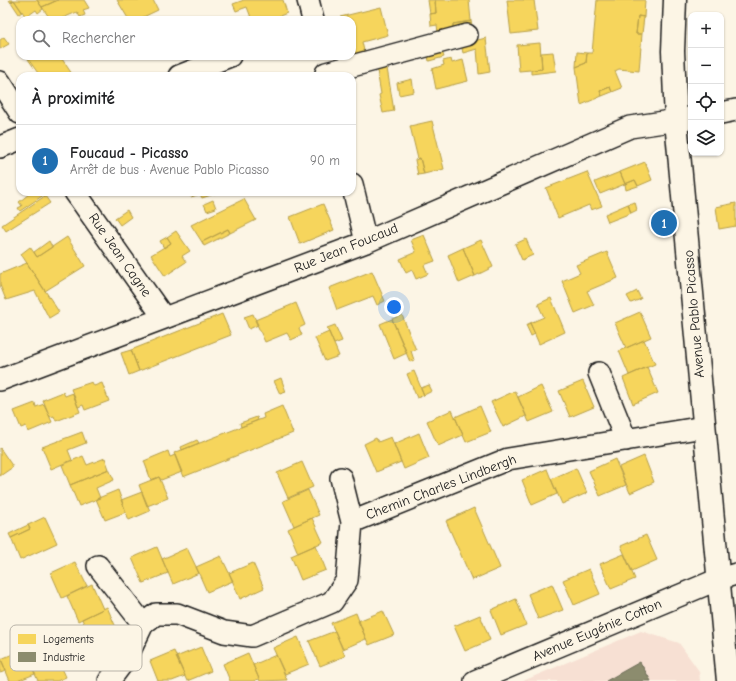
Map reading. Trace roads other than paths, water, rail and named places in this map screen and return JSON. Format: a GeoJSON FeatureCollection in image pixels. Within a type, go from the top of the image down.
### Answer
{"type":"FeatureCollection","features":[{"type":"Feature","properties":{"kind":"main road","name":"Avenue Pablo Picasso"},"geometry":{"type":"LineString","coordinates":[[675,0],[672,50],[683,119],[704,427],[727,577],[728,681]]}},
{"type":"Feature","properties":{"kind":"street"},"geometry":{"type":"LineString","coordinates":[[308,0],[312,16]]}},
{"type":"Feature","properties":{"kind":"street"},"geometry":{"type":"LineString","coordinates":[[324,68],[467,35]]}},
{"type":"Feature","properties":{"kind":"street"},"geometry":{"type":"LineString","coordinates":[[189,72],[220,60]]}},
{"type":"Feature","properties":{"kind":"street"},"geometry":{"type":"LineString","coordinates":[[0,82],[16,107]]}},
{"type":"Feature","properties":{"kind":"street"},"geometry":{"type":"LineString","coordinates":[[724,112],[736,110]]}},
{"type":"Feature","properties":{"kind":"street","name":"Rue Jean Foucaud"},"geometry":{"type":"LineString","coordinates":[[0,380],[366,242],[630,127],[683,119]]}},
{"type":"Feature","properties":{"kind":"street"},"geometry":{"type":"LineString","coordinates":[[0,147],[16,141]]}},
{"type":"Feature","properties":{"kind":"street","name":"Rue Jean Cagne"},"geometry":{"type":"LineString","coordinates":[[78,196],[164,318]]}},
{"type":"Feature","properties":{"kind":"street"},"geometry":{"type":"LineString","coordinates":[[355,196],[366,242]]}},
{"type":"Feature","properties":{"kind":"street"},"geometry":{"type":"LineString","coordinates":[[599,373],[626,440]]}},
{"type":"Feature","properties":{"kind":"street","name":"Chemin Charles Lindbergh"},"geometry":{"type":"LineString","coordinates":[[352,522],[508,459],[704,427]]}},
{"type":"Feature","properties":{"kind":"street","name":"Chemin Charles Lindbergh"},"geometry":{"type":"LineString","coordinates":[[143,624],[156,614],[177,614],[224,632],[252,636],[332,602],[347,580],[352,522],[341,478]]}},
{"type":"Feature","properties":{"kind":"street"},"geometry":{"type":"LineString","coordinates":[[98,566],[143,624]]}},
{"type":"Feature","properties":{"kind":"street","name":"Avenue Eugénie Cotton"},"geometry":{"type":"LineString","coordinates":[[476,681],[727,577]]}},
{"type":"Feature","properties":{"kind":"street"},"geometry":{"type":"LineString","coordinates":[[109,681],[116,671]]}},
{"type":"Feature","properties":{"kind":"place","name":"Foucaud - Picasso"},"geometry":{"type":"Point","coordinates":[664,223]}}]}
